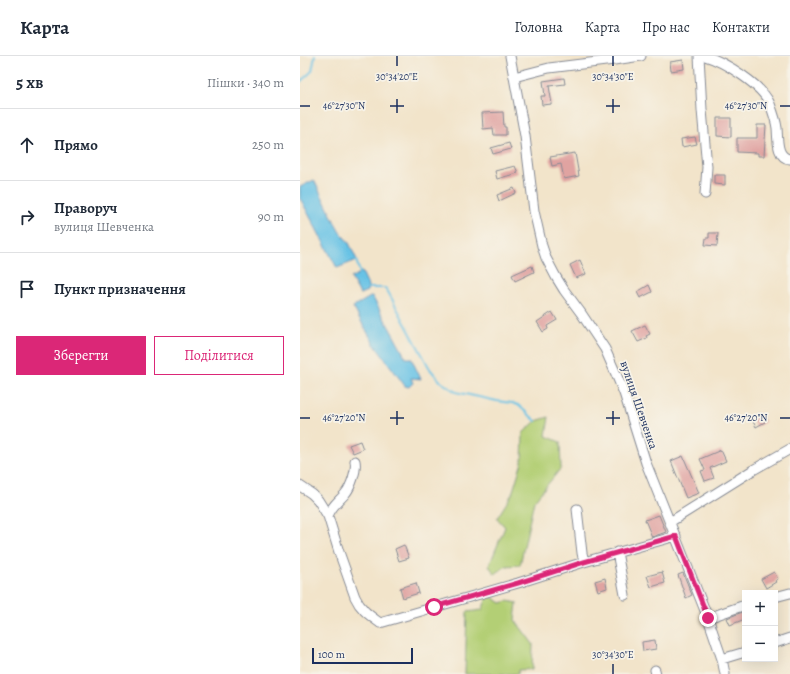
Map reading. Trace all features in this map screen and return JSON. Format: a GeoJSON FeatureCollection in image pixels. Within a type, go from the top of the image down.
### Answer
{"type":"FeatureCollection","features":[{"type":"Feature","properties":{"kind":"street","name":"вулиця Шевченка"},"geometry":{"type":"LineString","coordinates":[[510,56],[526,141],[534,211],[546,258],[556,277],[605,349],[624,394],[655,488],[676,536],[708,618],[722,659],[725,674]]}},
{"type":"Feature","properties":{"kind":"street"},"geometry":{"type":"LineString","coordinates":[[514,77],[549,68],[641,56]]}},
{"type":"Feature","properties":{"kind":"street"},"geometry":{"type":"LineString","coordinates":[[699,56],[707,167],[705,194]]}},
{"type":"Feature","properties":{"kind":"street"},"geometry":{"type":"LineString","coordinates":[[705,56],[723,59],[752,82],[764,94],[773,112],[780,151],[784,157],[790,159]]}},
{"type":"Feature","properties":{"kind":"street"},"geometry":{"type":"LineString","coordinates":[[670,522],[790,448]]}},
{"type":"Feature","properties":{"kind":"street"},"geometry":{"type":"LineString","coordinates":[[328,516],[332,507],[348,490],[356,469],[355,461]]}},
{"type":"Feature","properties":{"kind":"street"},"geometry":{"type":"LineString","coordinates":[[300,486],[318,500],[328,516],[339,552],[358,604],[363,610],[380,623],[518,583],[617,552],[676,536]]}},
{"type":"Feature","properties":{"kind":"street"},"geometry":{"type":"LineString","coordinates":[[577,508],[584,562]]}},
{"type":"Feature","properties":{"kind":"street"},"geometry":{"type":"LineString","coordinates":[[617,552],[625,595]]}},
{"type":"Feature","properties":{"kind":"street"},"geometry":{"type":"LineString","coordinates":[[778,596],[790,592]]}},
{"type":"Feature","properties":{"kind":"street"},"geometry":{"type":"LineString","coordinates":[[708,618],[742,606]]}},
{"type":"Feature","properties":{"kind":"street"},"geometry":{"type":"LineString","coordinates":[[778,642],[790,638]]}},
{"type":"Feature","properties":{"kind":"street"},"geometry":{"type":"LineString","coordinates":[[722,659],[742,653]]}},
{"type":"Feature","properties":{"kind":"green space"},"geometry":{"type":"Polygon","coordinates":[[[549,417],[546,436],[560,442],[561,468],[534,501],[520,565],[506,566],[495,574],[489,566],[505,527],[497,518],[512,494],[522,462],[523,433],[536,421],[549,417]]]}},
{"type":"Feature","properties":{"kind":"green space"},"geometry":{"type":"Polygon","coordinates":[[[492,597],[501,603],[508,601],[517,603],[515,620],[533,644],[532,669],[518,670],[518,674],[465,674],[467,612],[482,610],[487,598],[492,597]]]}},
{"type":"Feature","properties":{"kind":"water"},"geometry":{"type":"Polygon","coordinates":[[[314,180],[339,231],[349,243],[357,260],[337,268],[300,198],[300,187],[314,180]]]}},
{"type":"Feature","properties":{"kind":"water"},"geometry":{"type":"Polygon","coordinates":[[[362,272],[368,285],[367,291],[360,294],[351,278],[362,272]]]}},
{"type":"Feature","properties":{"kind":"water"},"geometry":{"type":"Polygon","coordinates":[[[372,296],[406,358],[411,358],[421,379],[411,378],[413,383],[409,387],[405,386],[374,344],[353,307],[372,296]]]}},
{"type":"Feature","properties":{"kind":"building"},"geometry":{"type":"Polygon","coordinates":[[[683,60],[684,69],[671,71],[670,62],[683,60]]]}},
{"type":"Feature","properties":{"kind":"building"},"geometry":{"type":"Polygon","coordinates":[[[564,78],[565,84],[549,86],[552,104],[542,105],[541,96],[545,96],[543,81],[564,78]]]}},
{"type":"Feature","properties":{"kind":"building"},"geometry":{"type":"Polygon","coordinates":[[[503,112],[506,135],[494,135],[493,128],[483,129],[482,113],[503,112]]]}},
{"type":"Feature","properties":{"kind":"building"},"geometry":{"type":"Polygon","coordinates":[[[717,118],[731,118],[731,137],[717,136],[717,118]]]}},
{"type":"Feature","properties":{"kind":"building"},"geometry":{"type":"Polygon","coordinates":[[[757,125],[766,125],[764,156],[758,156],[758,153],[737,152],[737,138],[757,138],[757,125]]]}},
{"type":"Feature","properties":{"kind":"building"},"geometry":{"type":"Polygon","coordinates":[[[695,137],[697,144],[682,147],[681,139],[695,137]]]}},
{"type":"Feature","properties":{"kind":"building"},"geometry":{"type":"Polygon","coordinates":[[[509,143],[511,149],[493,154],[491,148],[509,143]]]}},
{"type":"Feature","properties":{"kind":"building"},"geometry":{"type":"Polygon","coordinates":[[[575,153],[579,176],[564,179],[561,164],[552,166],[550,157],[575,153]]]}},
{"type":"Feature","properties":{"kind":"building"},"geometry":{"type":"Polygon","coordinates":[[[515,166],[518,173],[497,179],[495,171],[515,166]]]}},
{"type":"Feature","properties":{"kind":"building"},"geometry":{"type":"Polygon","coordinates":[[[714,175],[725,175],[725,185],[714,184],[714,175]]]}},
{"type":"Feature","properties":{"kind":"building"},"geometry":{"type":"Polygon","coordinates":[[[514,188],[516,193],[499,201],[497,195],[514,188]]]}},
{"type":"Feature","properties":{"kind":"building"},"geometry":{"type":"Polygon","coordinates":[[[709,233],[718,233],[717,246],[705,245],[706,238],[709,238],[709,233]]]}},
{"type":"Feature","properties":{"kind":"building"},"geometry":{"type":"Polygon","coordinates":[[[580,260],[586,274],[576,278],[570,265],[580,260]]]}},
{"type":"Feature","properties":{"kind":"building"},"geometry":{"type":"Polygon","coordinates":[[[532,266],[534,272],[515,281],[512,275],[532,266]]]}},
{"type":"Feature","properties":{"kind":"building"},"geometry":{"type":"Polygon","coordinates":[[[649,285],[652,292],[640,298],[637,292],[649,285]]]}},
{"type":"Feature","properties":{"kind":"building"},"geometry":{"type":"Polygon","coordinates":[[[552,312],[557,320],[547,326],[548,329],[543,332],[537,322],[552,312]]]}},
{"type":"Feature","properties":{"kind":"building"},"geometry":{"type":"Polygon","coordinates":[[[645,325],[650,334],[646,336],[647,338],[638,342],[632,331],[645,325]]]}},
{"type":"Feature","properties":{"kind":"building"},"geometry":{"type":"Polygon","coordinates":[[[760,413],[765,422],[756,427],[751,418],[760,413]]]}},
{"type":"Feature","properties":{"kind":"building"},"geometry":{"type":"Polygon","coordinates":[[[360,441],[363,449],[353,453],[349,445],[360,441]]]}},
{"type":"Feature","properties":{"kind":"building"},"geometry":{"type":"Polygon","coordinates":[[[721,450],[726,461],[710,468],[714,478],[705,481],[701,471],[705,470],[700,459],[721,450]]]}},
{"type":"Feature","properties":{"kind":"building"},"geometry":{"type":"Polygon","coordinates":[[[683,456],[699,493],[686,498],[671,461],[683,456]]]}},
{"type":"Feature","properties":{"kind":"building"},"geometry":{"type":"Polygon","coordinates":[[[659,515],[666,532],[652,537],[645,520],[659,515]]]}},
{"type":"Feature","properties":{"kind":"building"},"geometry":{"type":"Polygon","coordinates":[[[404,545],[409,558],[399,561],[395,549],[404,545]]]}},
{"type":"Feature","properties":{"kind":"building"},"geometry":{"type":"Polygon","coordinates":[[[662,572],[665,583],[651,587],[647,576],[662,572]]]}},
{"type":"Feature","properties":{"kind":"building"},"geometry":{"type":"Polygon","coordinates":[[[774,572],[778,579],[766,588],[761,579],[774,572]]]}},
{"type":"Feature","properties":{"kind":"building"},"geometry":{"type":"Polygon","coordinates":[[[683,573],[692,595],[686,598],[678,575],[683,573]]]}},
{"type":"Feature","properties":{"kind":"building"},"geometry":{"type":"Polygon","coordinates":[[[605,578],[607,588],[598,591],[595,581],[605,578]]]}},
{"type":"Feature","properties":{"kind":"building"},"geometry":{"type":"Polygon","coordinates":[[[416,583],[419,593],[403,598],[400,588],[416,583]]]}},
{"type":"Feature","properties":{"kind":"building"},"geometry":{"type":"Polygon","coordinates":[[[742,612],[742,620],[730,625],[727,618],[742,612]]]}},
{"type":"Feature","properties":{"kind":"building"},"geometry":{"type":"Polygon","coordinates":[[[655,640],[656,649],[643,651],[642,642],[655,640]]]}},
{"type":"Feature","properties":{"kind":"waterway"},"geometry":{"type":"LineString","coordinates":[[300,82],[312,71],[315,56]]}},
{"type":"Feature","properties":{"kind":"waterway"},"geometry":{"type":"LineString","coordinates":[[356,260],[360,273]]}},
{"type":"Feature","properties":{"kind":"waterway"},"geometry":{"type":"LineString","coordinates":[[368,288],[385,288],[387,290],[430,369],[441,382],[456,392],[518,405],[536,421]]}},
{"type":"Feature","properties":{"kind":"route"},"geometry":{"type":"LineString","coordinates":[[434,607],[676,536],[708,618]]}}]}
